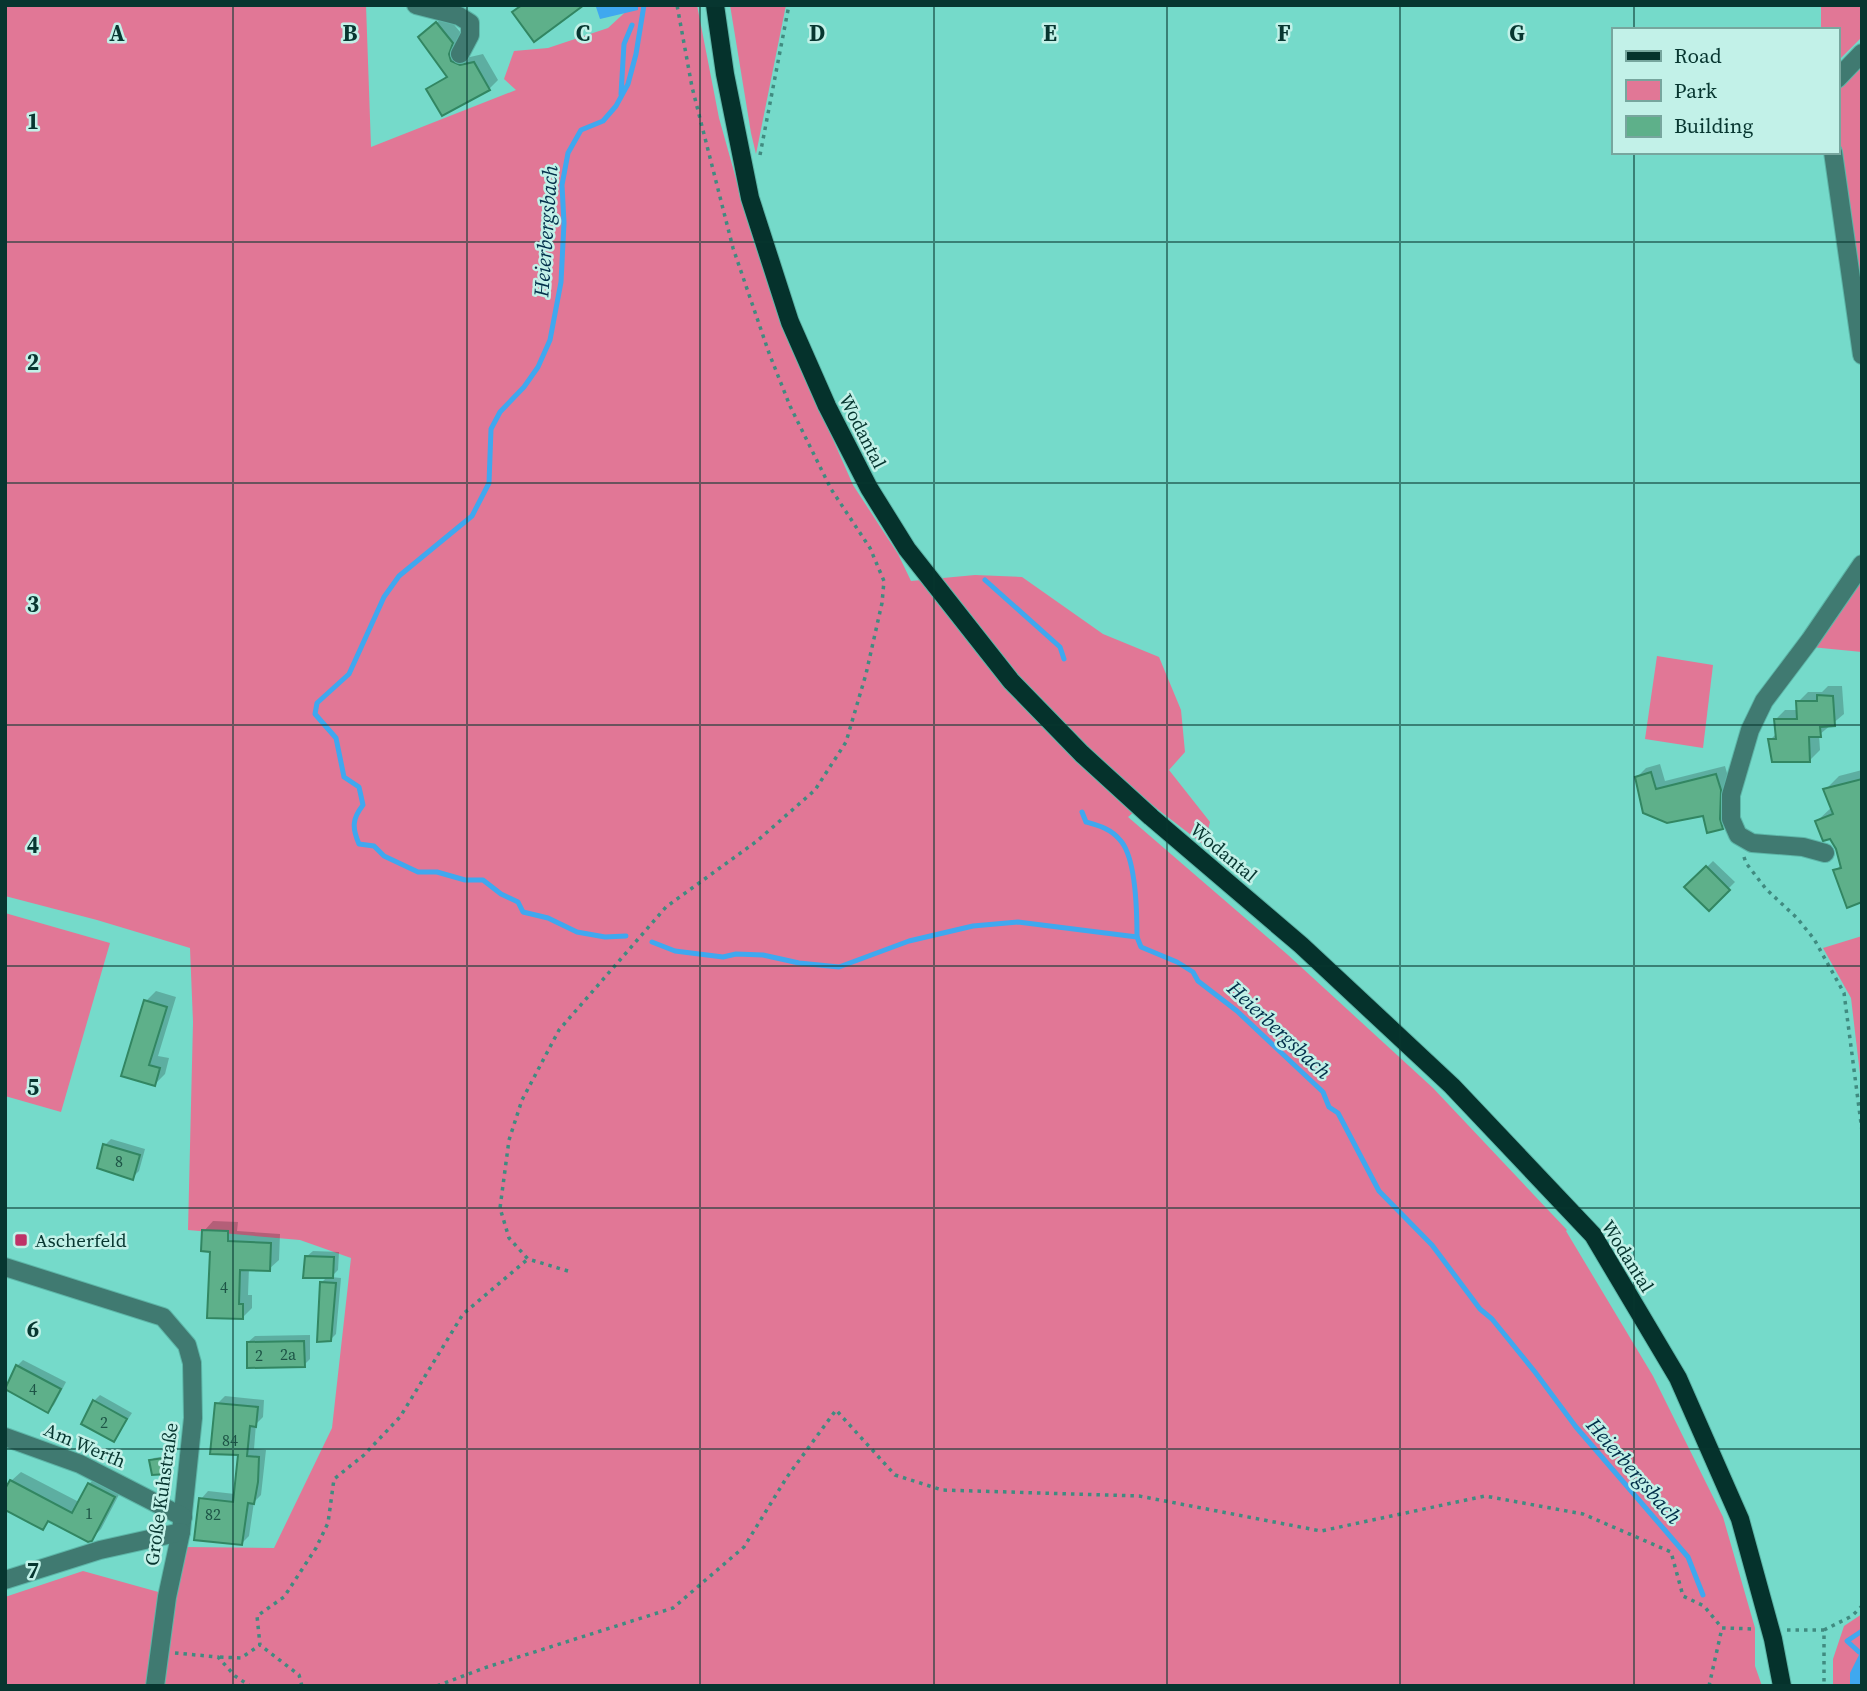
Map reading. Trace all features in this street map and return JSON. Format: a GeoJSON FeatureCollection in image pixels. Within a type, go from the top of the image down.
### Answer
{"type":"FeatureCollection","features":[{"type":"Feature","properties":{"kind":"main road","name":"Wodantal"},"geometry":{"type":"LineString","coordinates":[[715,5],[724,74],[750,198],[790,322],[827,407],[869,488],[907,549],[1011,681],[1082,754],[1151,817],[1301,945],[1452,1086],[1593,1235],[1678,1378],[1740,1519],[1773,1639],[1782,1686]]}},
{"type":"Feature","properties":{"kind":"street"},"geometry":{"type":"LineString","coordinates":[[416,5],[458,16],[470,23],[470,35],[460,54]]}},
{"type":"Feature","properties":{"kind":"street"},"geometry":{"type":"LineString","coordinates":[[1839,77],[1862,53]]}},
{"type":"Feature","properties":{"kind":"street"},"geometry":{"type":"LineString","coordinates":[[1833,154],[1862,355]]}},
{"type":"Feature","properties":{"kind":"street"},"geometry":{"type":"LineString","coordinates":[[1825,853],[1802,847],[1752,843],[1738,835],[1731,819],[1731,795],[1750,730],[1764,701],[1862,564]]}},
{"type":"Feature","properties":{"kind":"street","name":"Große Kuhstraße"},"geometry":{"type":"LineString","coordinates":[[5,1267],[163,1317],[187,1345],[192,1363],[193,1418],[182,1525],[167,1597],[155,1686]]}},
{"type":"Feature","properties":{"kind":"street","name":"Am Werth"},"geometry":{"type":"LineString","coordinates":[[5,1437],[80,1464],[182,1525]]}},
{"type":"Feature","properties":{"kind":"street"},"geometry":{"type":"LineString","coordinates":[[5,1580],[182,1525]]}},
{"type":"Feature","properties":{"kind":"path"},"geometry":{"type":"LineString","coordinates":[[568,1271],[528,1259],[509,1238],[500,1208],[509,1140],[522,1100],[559,1030],[666,907],[757,842],[815,790],[846,742],[882,603],[884,582],[870,548],[831,489],[796,418],[755,313],[733,248],[715,181],[692,87],[677,5]]}},
{"type":"Feature","properties":{"kind":"path"},"geometry":{"type":"LineString","coordinates":[[758,164],[789,5]]}},
{"type":"Feature","properties":{"kind":"path"},"geometry":{"type":"LineString","coordinates":[[1738,835],[1746,863],[1766,889],[1797,918],[1814,939],[1844,993],[1862,1131]]}},
{"type":"Feature","properties":{"kind":"path"},"geometry":{"type":"LineString","coordinates":[[302,1686],[299,1675],[260,1645],[257,1616],[285,1597],[316,1548],[328,1524],[334,1479],[365,1455],[400,1417],[463,1314],[528,1259]]}},
{"type":"Feature","properties":{"kind":"path"},"geometry":{"type":"LineString","coordinates":[[437,1686],[484,1668],[673,1608],[744,1547],[787,1477],[836,1410],[895,1475],[942,1490],[1139,1496],[1321,1531],[1485,1496],[1583,1514],[1671,1552],[1683,1596],[1704,1606],[1722,1628]]}},
{"type":"Feature","properties":{"kind":"path"},"geometry":{"type":"LineString","coordinates":[[1824,1630],[1852,1616],[1862,1606]]}},
{"type":"Feature","properties":{"kind":"path"},"geometry":{"type":"LineString","coordinates":[[159,1652],[240,1658],[260,1645]]}},
{"type":"Feature","properties":{"kind":"path"},"geometry":{"type":"LineString","coordinates":[[218,1657],[250,1686]]}},
{"type":"Feature","properties":{"kind":"green space"},"geometry":{"type":"Polygon","coordinates":[[[5,5],[366,5],[371,147],[516,90],[504,79],[514,51],[548,48],[608,28],[633,5],[697,5],[719,118],[754,243],[820,410],[853,485],[898,554],[911,581],[975,575],[1022,577],[1103,634],[1159,657],[1181,710],[1185,752],[1169,770],[1210,822],[1204,845],[1147,801],[1128,817],[1288,955],[1433,1088],[1567,1230],[1653,1376],[1723,1517],[1755,1628],[1755,1666],[1762,1686],[159,1686],[183,1547],[274,1548],[332,1428],[351,1258],[300,1240],[188,1230],[193,1022],[190,948],[5,896],[5,5]]]}},
{"type":"Feature","properties":{"kind":"green space"},"geometry":{"type":"Polygon","coordinates":[[[730,5],[786,5],[756,154],[751,133],[730,5]]]}},
{"type":"Feature","properties":{"kind":"green space"},"geometry":{"type":"Polygon","coordinates":[[[1821,5],[1862,5],[1862,37],[1839,60],[1839,28],[1821,28],[1821,5]]]}},
{"type":"Feature","properties":{"kind":"green space"},"geometry":{"type":"Polygon","coordinates":[[[1862,61],[1862,307],[1843,201],[1839,154],[1839,86],[1862,61]]]}},
{"type":"Feature","properties":{"kind":"green space"},"geometry":{"type":"Polygon","coordinates":[[[1862,572],[1862,652],[1811,647],[1862,572]]]}},
{"type":"Feature","properties":{"kind":"green space"},"geometry":{"type":"Polygon","coordinates":[[[1657,656],[1713,665],[1703,748],[1645,739],[1657,656]]]}},
{"type":"Feature","properties":{"kind":"green space"},"geometry":{"type":"Polygon","coordinates":[[[5,913],[110,943],[61,1112],[5,1096],[5,913]]]}},
{"type":"Feature","properties":{"kind":"green space"},"geometry":{"type":"Polygon","coordinates":[[[1862,936],[1862,1091],[1851,998],[1823,948],[1862,936]]]}},
{"type":"Feature","properties":{"kind":"green space"},"geometry":{"type":"Polygon","coordinates":[[[83,1571],[162,1593],[150,1686],[5,1686],[5,1597],[83,1571]]]}},
{"type":"Feature","properties":{"kind":"green space"},"geometry":{"type":"Polygon","coordinates":[[[1862,1614],[1862,1686],[1833,1686],[1833,1659],[1844,1626],[1862,1614]]]}},
{"type":"Feature","properties":{"kind":"water"},"geometry":{"type":"Polygon","coordinates":[[[638,5],[638,10],[600,19],[596,7],[638,5]]]}},
{"type":"Feature","properties":{"kind":"water"},"geometry":{"type":"Polygon","coordinates":[[[1862,1649],[1862,1686],[1850,1686],[1850,1673],[1862,1649]]]}},
{"type":"Feature","properties":{"kind":"building"},"geometry":{"type":"Polygon","coordinates":[[[522,5],[584,5],[534,42],[512,12],[522,5]]]}},
{"type":"Feature","properties":{"kind":"building"},"geometry":{"type":"Polygon","coordinates":[[[436,22],[453,43],[449,54],[451,61],[460,65],[474,62],[490,90],[442,116],[426,89],[447,77],[418,37],[436,22]]]}},
{"type":"Feature","properties":{"kind":"building"},"geometry":{"type":"Polygon","coordinates":[[[1817,695],[1833,696],[1835,726],[1820,727],[1821,737],[1809,737],[1810,762],[1772,762],[1768,739],[1776,739],[1774,719],[1797,719],[1796,701],[1817,701],[1817,695]]]}},
{"type":"Feature","properties":{"kind":"building"},"geometry":{"type":"Polygon","coordinates":[[[1651,772],[1656,789],[1716,774],[1721,790],[1720,819],[1723,829],[1707,833],[1703,816],[1667,823],[1643,813],[1635,777],[1651,772]]]}},
{"type":"Feature","properties":{"kind":"building"},"geometry":{"type":"Polygon","coordinates":[[[1862,779],[1862,902],[1847,908],[1833,870],[1841,868],[1836,849],[1830,839],[1823,841],[1815,821],[1833,814],[1823,789],[1862,779]]]}},
{"type":"Feature","properties":{"kind":"building"},"geometry":{"type":"Polygon","coordinates":[[[1706,866],[1730,890],[1709,911],[1684,887],[1706,866]]]}},
{"type":"Feature","properties":{"kind":"building"},"geometry":{"type":"Polygon","coordinates":[[[144,1000],[167,1007],[149,1065],[160,1068],[155,1086],[121,1076],[144,1000]]]}},
{"type":"Feature","properties":{"kind":"building"},"geometry":{"type":"Polygon","coordinates":[[[103,1144],[140,1155],[133,1180],[97,1168],[103,1144]]]}},
{"type":"Feature","properties":{"kind":"building"},"geometry":{"type":"Polygon","coordinates":[[[202,1230],[228,1231],[228,1241],[271,1243],[270,1271],[240,1270],[239,1304],[243,1304],[243,1319],[207,1318],[210,1252],[201,1251],[202,1230]]]}},
{"type":"Feature","properties":{"kind":"building"},"geometry":{"type":"Polygon","coordinates":[[[305,1256],[334,1257],[333,1278],[303,1278],[305,1256]]]}},
{"type":"Feature","properties":{"kind":"building"},"geometry":{"type":"Polygon","coordinates":[[[320,1282],[336,1283],[331,1341],[317,1342],[320,1282]]]}},
{"type":"Feature","properties":{"kind":"building"},"geometry":{"type":"Polygon","coordinates":[[[304,1341],[305,1367],[247,1368],[247,1342],[304,1341]]]}},
{"type":"Feature","properties":{"kind":"building"},"geometry":{"type":"Polygon","coordinates":[[[16,1365],[61,1389],[48,1413],[5,1389],[16,1365]]]}},
{"type":"Feature","properties":{"kind":"building"},"geometry":{"type":"Polygon","coordinates":[[[93,1400],[127,1419],[114,1442],[81,1424],[93,1400]]]}},
{"type":"Feature","properties":{"kind":"building"},"geometry":{"type":"Polygon","coordinates":[[[215,1403],[258,1407],[256,1427],[250,1426],[247,1456],[259,1457],[258,1482],[254,1504],[248,1503],[242,1545],[194,1540],[199,1498],[233,1502],[238,1455],[210,1454],[215,1403]]]}},
{"type":"Feature","properties":{"kind":"building"},"geometry":{"type":"Polygon","coordinates":[[[164,1458],[167,1474],[152,1475],[149,1460],[164,1458]]]}},
{"type":"Feature","properties":{"kind":"building"},"geometry":{"type":"Polygon","coordinates":[[[10,1480],[72,1513],[88,1483],[115,1497],[92,1541],[88,1542],[48,1521],[43,1530],[5,1510],[5,1489],[10,1480]]]}},
{"type":"Feature","properties":{"kind":"waterway","name":"Heierbergsbach"},"geometry":{"type":"LineString","coordinates":[[626,936],[605,937],[577,932],[548,918],[523,912],[518,902],[501,894],[483,880],[465,880],[437,872],[418,872],[384,856],[374,846],[359,844],[354,824],[363,805],[359,787],[344,777],[336,738],[315,714],[317,703],[349,674],[384,597],[399,576],[472,516],[489,483],[491,429],[500,412],[524,387],[538,367],[550,340],[561,282],[564,223],[562,185],[568,153],[581,130],[603,121],[616,106],[628,84],[644,5]]}},
{"type":"Feature","properties":{"kind":"waterway"},"geometry":{"type":"LineString","coordinates":[[621,94],[624,44],[632,25]]}},
{"type":"Feature","properties":{"kind":"waterway"},"geometry":{"type":"LineString","coordinates":[[985,580],[1060,647],[1064,659]]}},
{"type":"Feature","properties":{"kind":"waterway"},"geometry":{"type":"LineString","coordinates":[[1082,812],[1086,822],[1117,836],[1125,848],[1134,886],[1137,937]]}},
{"type":"Feature","properties":{"kind":"waterway","name":"Heierbergsbach"},"geometry":{"type":"LineString","coordinates":[[652,942],[675,951],[723,957],[736,954],[763,955],[799,963],[839,967],[909,941],[973,926],[1018,922],[1137,937],[1141,947],[1193,972],[1198,981],[1237,1011],[1323,1092],[1329,1107],[1338,1113],[1379,1191],[1432,1245],[1576,1427],[1688,1557],[1703,1595]]}},
{"type":"Feature","properties":{"kind":"waterway"},"geometry":{"type":"LineString","coordinates":[[1859,1652],[1847,1641],[1862,1631]]}},
{"type":"Feature","properties":{"kind":"place","name":"Ascherfeld"},"geometry":{"type":"Point","coordinates":[21,1240]}}]}
